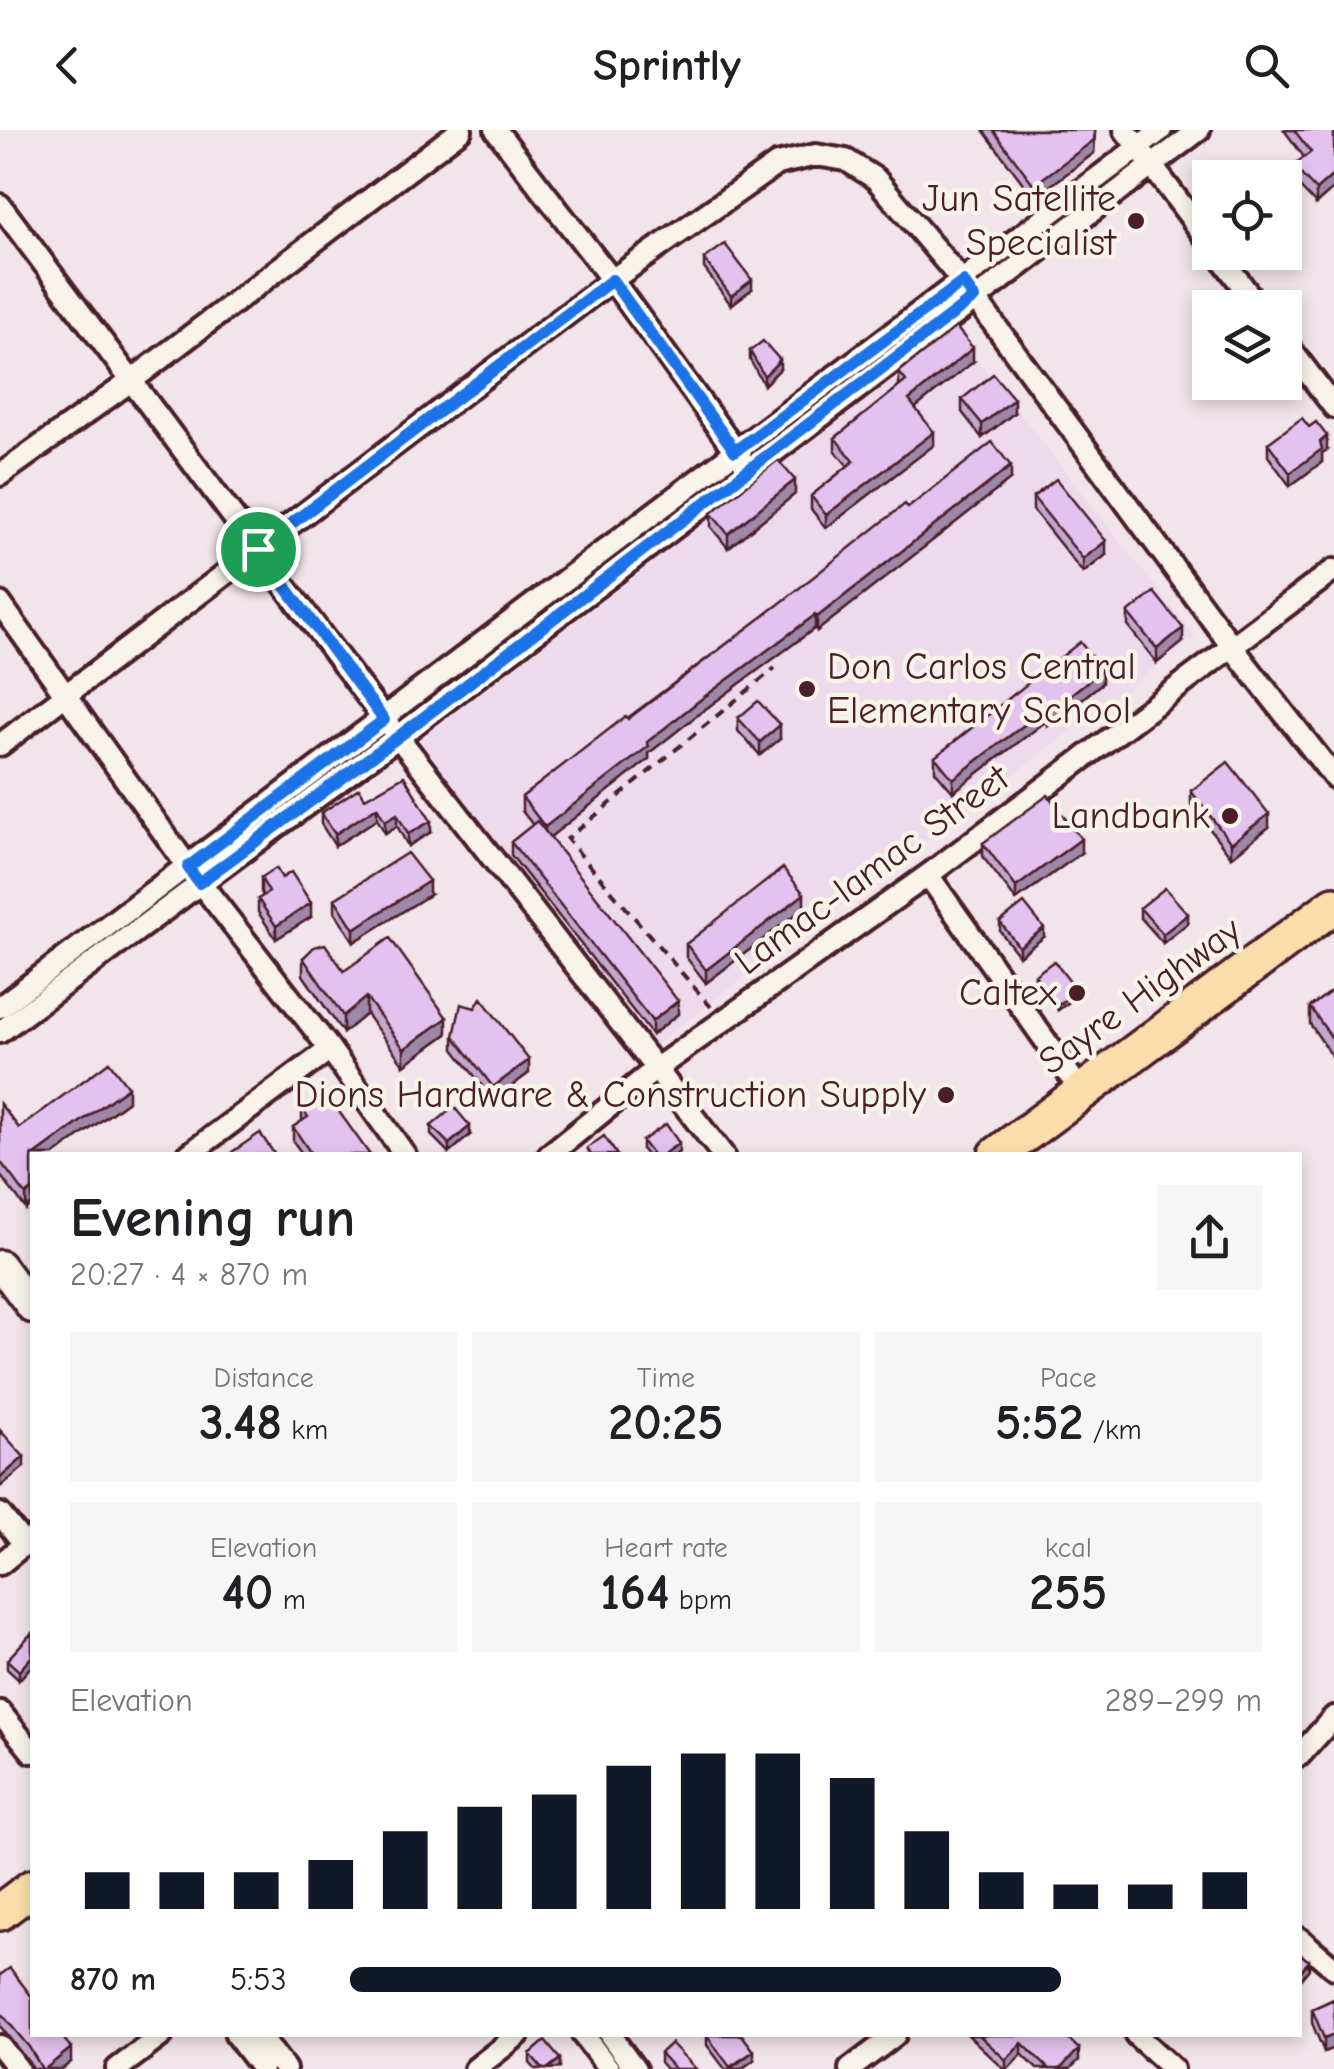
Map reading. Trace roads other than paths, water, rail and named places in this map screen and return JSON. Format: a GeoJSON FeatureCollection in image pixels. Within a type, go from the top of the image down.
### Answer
{"type":"FeatureCollection","features":[{"type":"Feature","properties":{"kind":"highway","name":"Sayre Highway"},"geometry":{"type":"LineString","coordinates":[[1001,1152],[1334,906]]}},
{"type":"Feature","properties":{"kind":"highway"},"geometry":{"type":"LineString","coordinates":[[0,1912],[30,1890]]}},
{"type":"Feature","properties":{"kind":"main road"},"geometry":{"type":"LineString","coordinates":[[16,1273],[30,1304]]}},
{"type":"Feature","properties":{"kind":"street"},"geometry":{"type":"LineString","coordinates":[[0,475],[131,381],[461,130]]}},
{"type":"Feature","properties":{"kind":"street"},"geometry":{"type":"LineString","coordinates":[[496,130],[612,280],[750,471]]}},
{"type":"Feature","properties":{"kind":"street"},"geometry":{"type":"LineString","coordinates":[[0,1008],[398,737],[750,471],[969,290],[1131,138],[1161,130]]}},
{"type":"Feature","properties":{"kind":"street"},"geometry":{"type":"LineString","coordinates":[[0,1032],[384,720],[735,451],[1199,130]]}},
{"type":"Feature","properties":{"kind":"street"},"geometry":{"type":"LineString","coordinates":[[1131,138],[1192,219]]}},
{"type":"Feature","properties":{"kind":"street"},"geometry":{"type":"LineString","coordinates":[[0,745],[612,280],[777,164],[816,155],[846,160],[876,180],[969,290],[1233,648],[1334,777]]}},
{"type":"Feature","properties":{"kind":"street"},"geometry":{"type":"LineString","coordinates":[[0,205],[384,720],[721,1152]]}},
{"type":"Feature","properties":{"kind":"street"},"geometry":{"type":"LineString","coordinates":[[1302,364],[1334,406]]}},
{"type":"Feature","properties":{"kind":"street","name":"Lamac-lamac Street"},"geometry":{"type":"LineString","coordinates":[[553,1152],[657,1068],[928,875],[1334,570]]}},
{"type":"Feature","properties":{"kind":"street"},"geometry":{"type":"LineString","coordinates":[[0,604],[194,875],[330,1050],[403,1152]]}},
{"type":"Feature","properties":{"kind":"street"},"geometry":{"type":"LineString","coordinates":[[928,875],[1081,1091]]}},
{"type":"Feature","properties":{"kind":"street"},"geometry":{"type":"LineString","coordinates":[[192,1152],[330,1050]]}},
{"type":"Feature","properties":{"kind":"street"},"geometry":{"type":"LineString","coordinates":[[0,1514],[28,1541],[0,1564]]}},
{"type":"Feature","properties":{"kind":"street"},"geometry":{"type":"LineString","coordinates":[[0,1712],[30,1750]]}},
{"type":"Feature","properties":{"kind":"street"},"geometry":{"type":"LineString","coordinates":[[1302,1753],[1334,1717]]}},
{"type":"Feature","properties":{"kind":"street"},"geometry":{"type":"LineString","coordinates":[[1302,1941],[1334,1968]]}},
{"type":"Feature","properties":{"kind":"street"},"geometry":{"type":"LineString","coordinates":[[116,2069],[159,2037]]}},
{"type":"Feature","properties":{"kind":"street"},"geometry":{"type":"LineString","coordinates":[[238,2037],[262,2069]]}},
{"type":"Feature","properties":{"kind":"street"},"geometry":{"type":"LineString","coordinates":[[261,2037],[285,2069]]}},
{"type":"Feature","properties":{"kind":"street"},"geometry":{"type":"LineString","coordinates":[[475,2069],[515,2037]]}},
{"type":"Feature","properties":{"kind":"street"},"geometry":{"type":"LineString","coordinates":[[584,2037],[608,2069]]}},
{"type":"Feature","properties":{"kind":"street"},"geometry":{"type":"LineString","coordinates":[[611,2037],[635,2069]]}},
{"type":"Feature","properties":{"kind":"street"},"geometry":{"type":"LineString","coordinates":[[850,2069],[892,2037]]}},
{"type":"Feature","properties":{"kind":"street"},"geometry":{"type":"LineString","coordinates":[[1138,2037],[1173,2069]]}},
{"type":"Feature","properties":{"kind":"street"},"geometry":{"type":"LineString","coordinates":[[0,2046],[18,2069]]}},
{"type":"Feature","properties":{"kind":"place","name":"Jun Satellite Specialist"},"geometry":{"type":"Point","coordinates":[1136,221]}},
{"type":"Feature","properties":{"kind":"place","name":"Don Carlos Central Elementary School"},"geometry":{"type":"Point","coordinates":[807,689]}},
{"type":"Feature","properties":{"kind":"place","name":"Landbank"},"geometry":{"type":"Point","coordinates":[1230,816]}},
{"type":"Feature","properties":{"kind":"place","name":"Caltex"},"geometry":{"type":"Point","coordinates":[1077,993]}},
{"type":"Feature","properties":{"kind":"place","name":"Dions Hardware & Construction Supply"},"geometry":{"type":"Point","coordinates":[946,1095]}}]}
